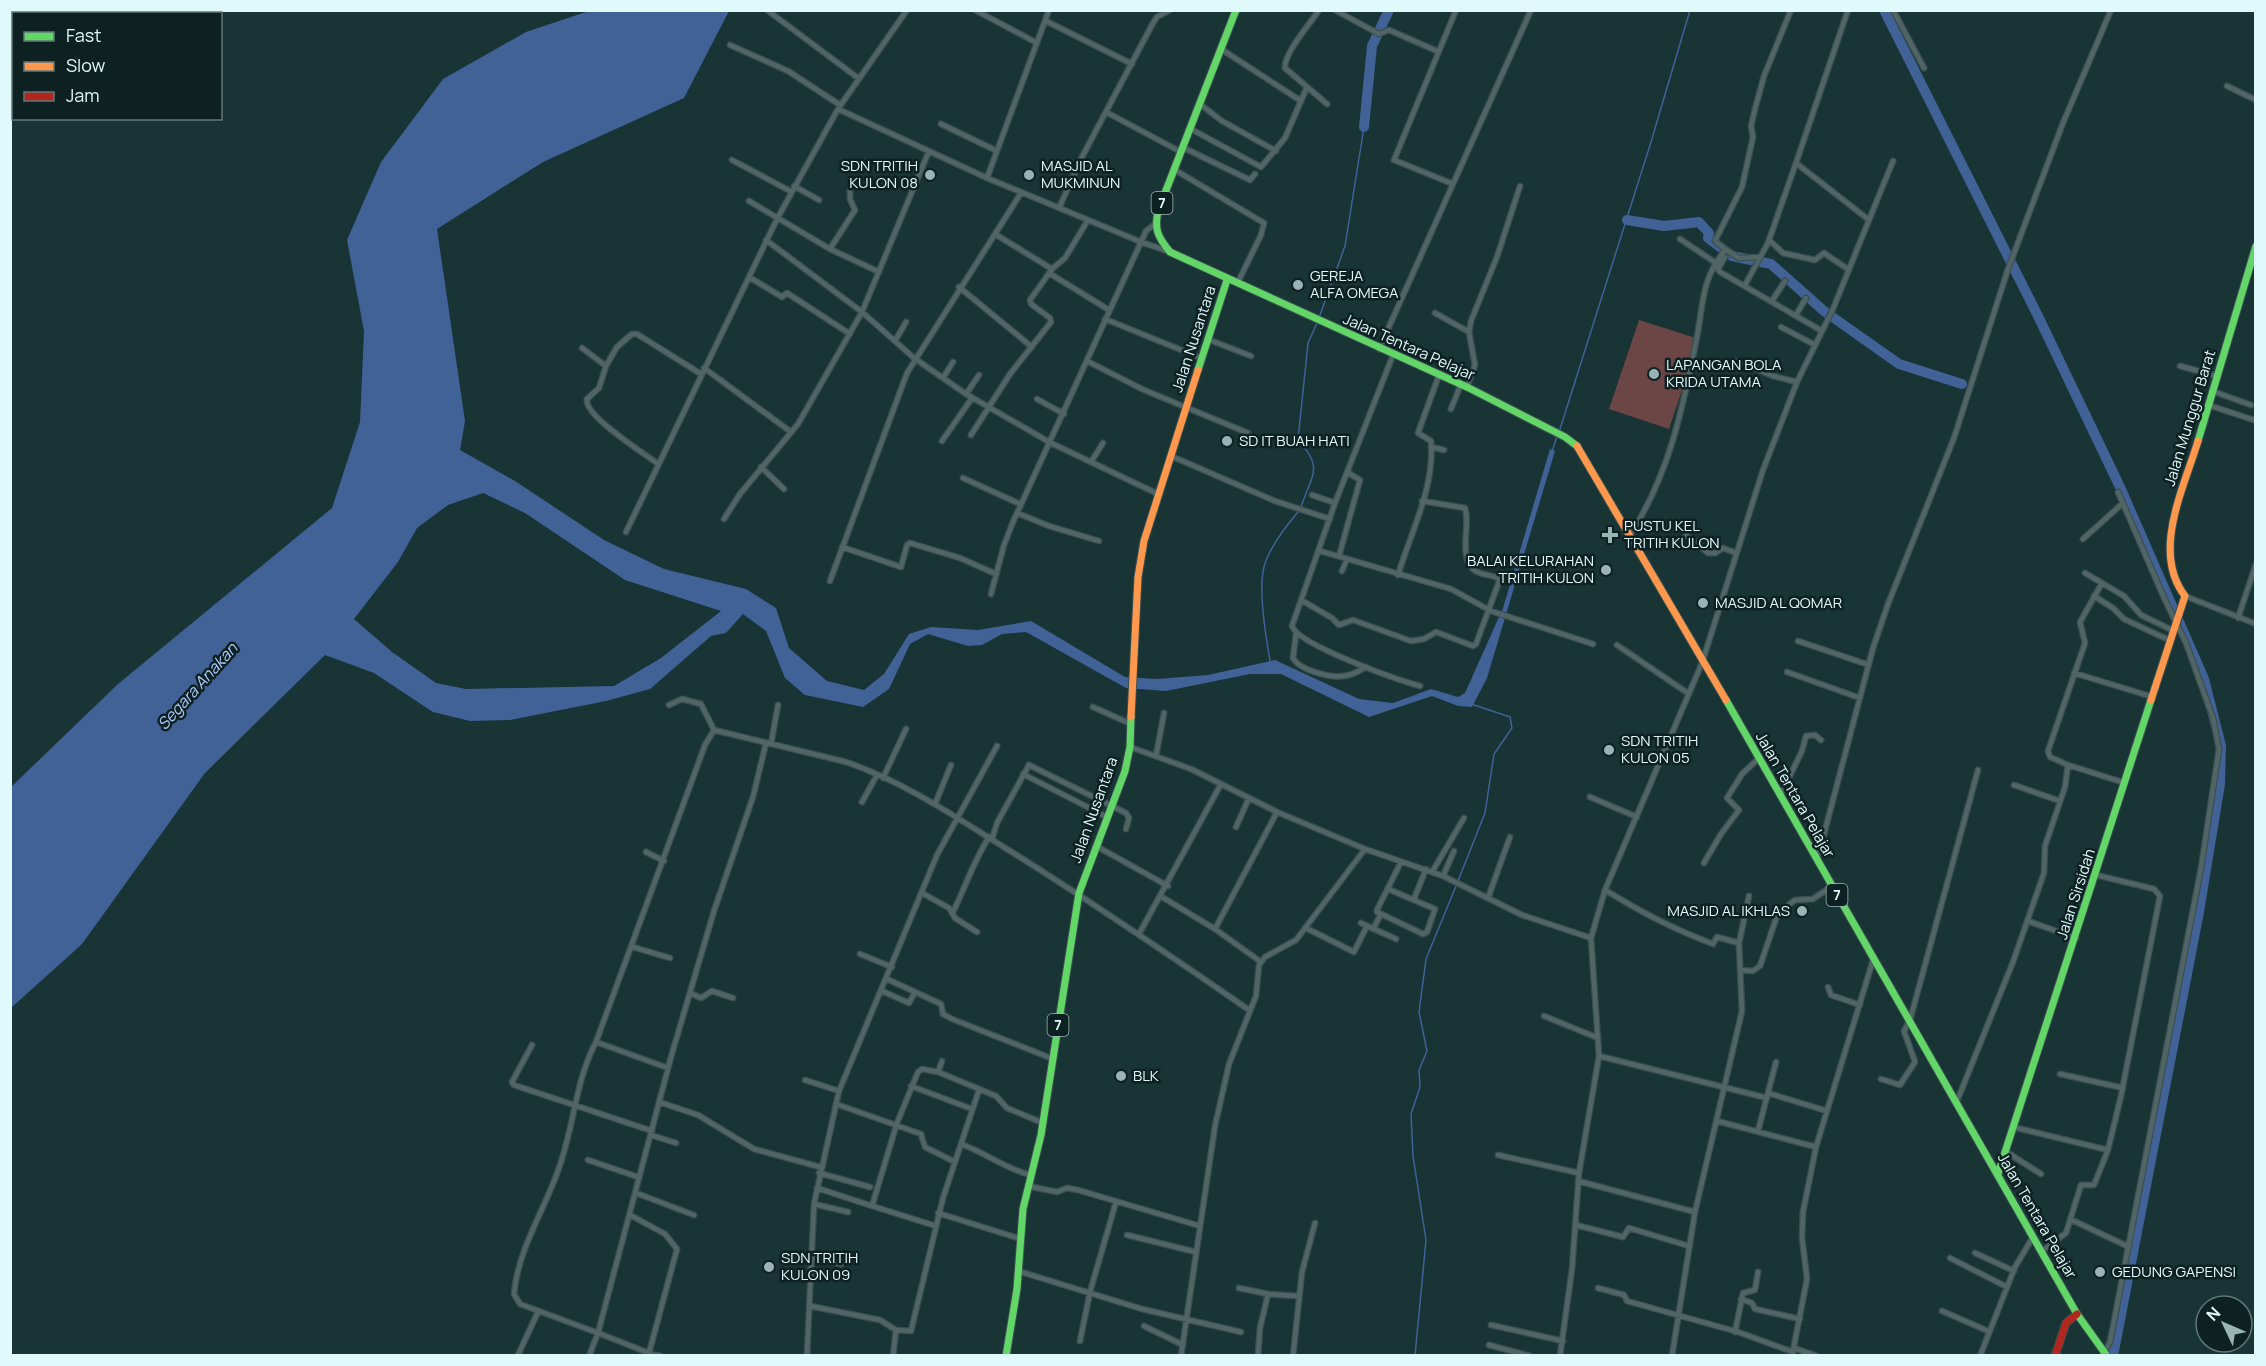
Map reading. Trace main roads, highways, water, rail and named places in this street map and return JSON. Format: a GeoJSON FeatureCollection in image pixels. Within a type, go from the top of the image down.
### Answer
{"type":"FeatureCollection","features":[{"type":"Feature","properties":{"kind":"main road","name":"Jalan Tentara Pelajar"},"geometry":{"type":"LineString","coordinates":[[1236,10],[1155,224],[1160,242],[1170,252],[1236,284],[1464,386],[1546,427],[1565,437],[1588,459],[1702,663],[1957,1101],[2077,1314],[2105,1355]]}},
{"type":"Feature","properties":{"kind":"main road","name":"Jalan Munggur Barat"},"geometry":{"type":"LineString","coordinates":[[2185,596],[2170,567],[2169,546],[2179,500],[2256,246]]}},
{"type":"Feature","properties":{"kind":"main road","name":"Jalan Nusantara"},"geometry":{"type":"LineString","coordinates":[[1006,1356],[1028,1186],[1043,1123],[1079,893],[1125,771],[1130,747],[1138,577],[1147,530],[1227,279]]}},
{"type":"Feature","properties":{"kind":"main road","name":"Jalan Sirsidah"},"geometry":{"type":"LineString","coordinates":[[1998,1174],[2185,596]]}},
{"type":"Feature","properties":{"kind":"main road"},"geometry":{"type":"LineString","coordinates":[[2055,1356],[2066,1323],[2077,1314]]}},
{"type":"Feature","properties":{"kind":"water","name":"Segara Anakan"},"geometry":{"type":"Polygon","coordinates":[[[589,11],[729,11],[684,98],[543,162],[437,229],[465,421],[460,450],[515,481],[604,540],[664,569],[746,589],[776,608],[789,648],[827,681],[864,690],[884,674],[909,634],[931,627],[978,630],[1031,621],[1125,677],[1157,679],[1208,675],[1275,660],[1359,699],[1393,703],[1431,689],[1458,697],[1465,693],[1503,608],[1550,449],[1555,451],[1487,678],[1472,707],[1458,706],[1432,696],[1369,717],[1281,674],[1250,674],[1166,691],[1126,688],[1026,632],[1002,634],[982,645],[968,646],[928,634],[910,644],[889,689],[863,707],[805,695],[785,678],[766,631],[743,614],[726,633],[711,636],[650,689],[606,701],[510,720],[470,721],[433,712],[374,673],[325,655],[205,773],[82,944],[11,1008],[11,787],[118,684],[332,508],[360,422],[364,331],[347,240],[381,162],[443,79],[526,32],[589,11]],[[483,493],[448,505],[417,528],[398,562],[354,619],[392,652],[436,683],[466,689],[614,686],[661,658],[721,611],[625,580],[525,513],[483,493]]]}},
{"type":"Feature","properties":{"kind":"waterway"},"geometry":{"type":"LineString","coordinates":[[1364,127],[1372,46],[1389,10]]}},
{"type":"Feature","properties":{"kind":"waterway"},"geometry":{"type":"LineString","coordinates":[[1560,429],[1651,142],[1690,10]]}},
{"type":"Feature","properties":{"kind":"waterway"},"geometry":{"type":"LineString","coordinates":[[1884,10],[2038,316],[2120,487],[2204,679],[2221,746],[2220,784],[2199,912],[2113,1356]]}},
{"type":"Feature","properties":{"kind":"waterway"},"geometry":{"type":"LineString","coordinates":[[1320,315],[1345,246],[1364,127]]}},
{"type":"Feature","properties":{"kind":"waterway"},"geometry":{"type":"LineString","coordinates":[[1627,220],[1664,226],[1699,222],[1709,233],[1708,238],[1732,256],[1771,264],[1824,311],[1899,364],[1962,384]]}},
{"type":"Feature","properties":{"kind":"waterway"},"geometry":{"type":"LineString","coordinates":[[1301,507],[1313,472],[1311,458],[1298,440],[1308,343],[1317,323]]}},
{"type":"Feature","properties":{"kind":"waterway"},"geometry":{"type":"LineString","coordinates":[[1552,452],[1557,436]]}},
{"type":"Feature","properties":{"kind":"waterway"},"geometry":{"type":"LineString","coordinates":[[1270,661],[1262,601],[1262,577],[1266,560],[1274,545],[1298,512]]}},
{"type":"Feature","properties":{"kind":"waterway"},"geometry":{"type":"LineString","coordinates":[[1458,881],[1485,813],[1494,754],[1512,728],[1510,717],[1471,704]]}},
{"type":"Feature","properties":{"kind":"waterway"},"geometry":{"type":"LineString","coordinates":[[1415,1356],[1426,1240],[1413,1156],[1411,1114],[1420,1087],[1419,1070],[1427,1051],[1419,1012],[1426,959],[1456,886]]}},
{"type":"Feature","properties":{"kind":"place","name":"SDN TRITIH KULON 08"},"geometry":{"type":"Point","coordinates":[930,175]}},
{"type":"Feature","properties":{"kind":"place","name":"MASJID AL MUKMINUN"},"geometry":{"type":"Point","coordinates":[1029,175]}},
{"type":"Feature","properties":{"kind":"place","name":"GEREJA ALFA OMEGA"},"geometry":{"type":"Point","coordinates":[1298,285]}},
{"type":"Feature","properties":{"kind":"place","name":"LAPANGAN BOLA KRIDA UTAMA"},"geometry":{"type":"Point","coordinates":[1654,374]}},
{"type":"Feature","properties":{"kind":"place","name":"SD IT BUAH HATI"},"geometry":{"type":"Point","coordinates":[1227,441]}},
{"type":"Feature","properties":{"kind":"place","name":"PUSTU KEL TRITIH KULON"},"geometry":{"type":"Point","coordinates":[1610,535]}},
{"type":"Feature","properties":{"kind":"place","name":"BALAI KELURAHAN TRITIH KULON"},"geometry":{"type":"Point","coordinates":[1606,570]}},
{"type":"Feature","properties":{"kind":"place","name":"MASJID AL QOMAR"},"geometry":{"type":"Point","coordinates":[1703,603]}},
{"type":"Feature","properties":{"kind":"place","name":"SDN TRITIH KULON 05"},"geometry":{"type":"Point","coordinates":[1609,750]}},
{"type":"Feature","properties":{"kind":"place","name":"MASJID AL IKHLAS"},"geometry":{"type":"Point","coordinates":[1802,911]}},
{"type":"Feature","properties":{"kind":"place","name":"BLK"},"geometry":{"type":"Point","coordinates":[1121,1076]}},
{"type":"Feature","properties":{"kind":"place","name":"SDN TRITIH KULON 09"},"geometry":{"type":"Point","coordinates":[769,1267]}},
{"type":"Feature","properties":{"kind":"place","name":"GEDUNG GAPENSI"},"geometry":{"type":"Point","coordinates":[2100,1272]}}]}
